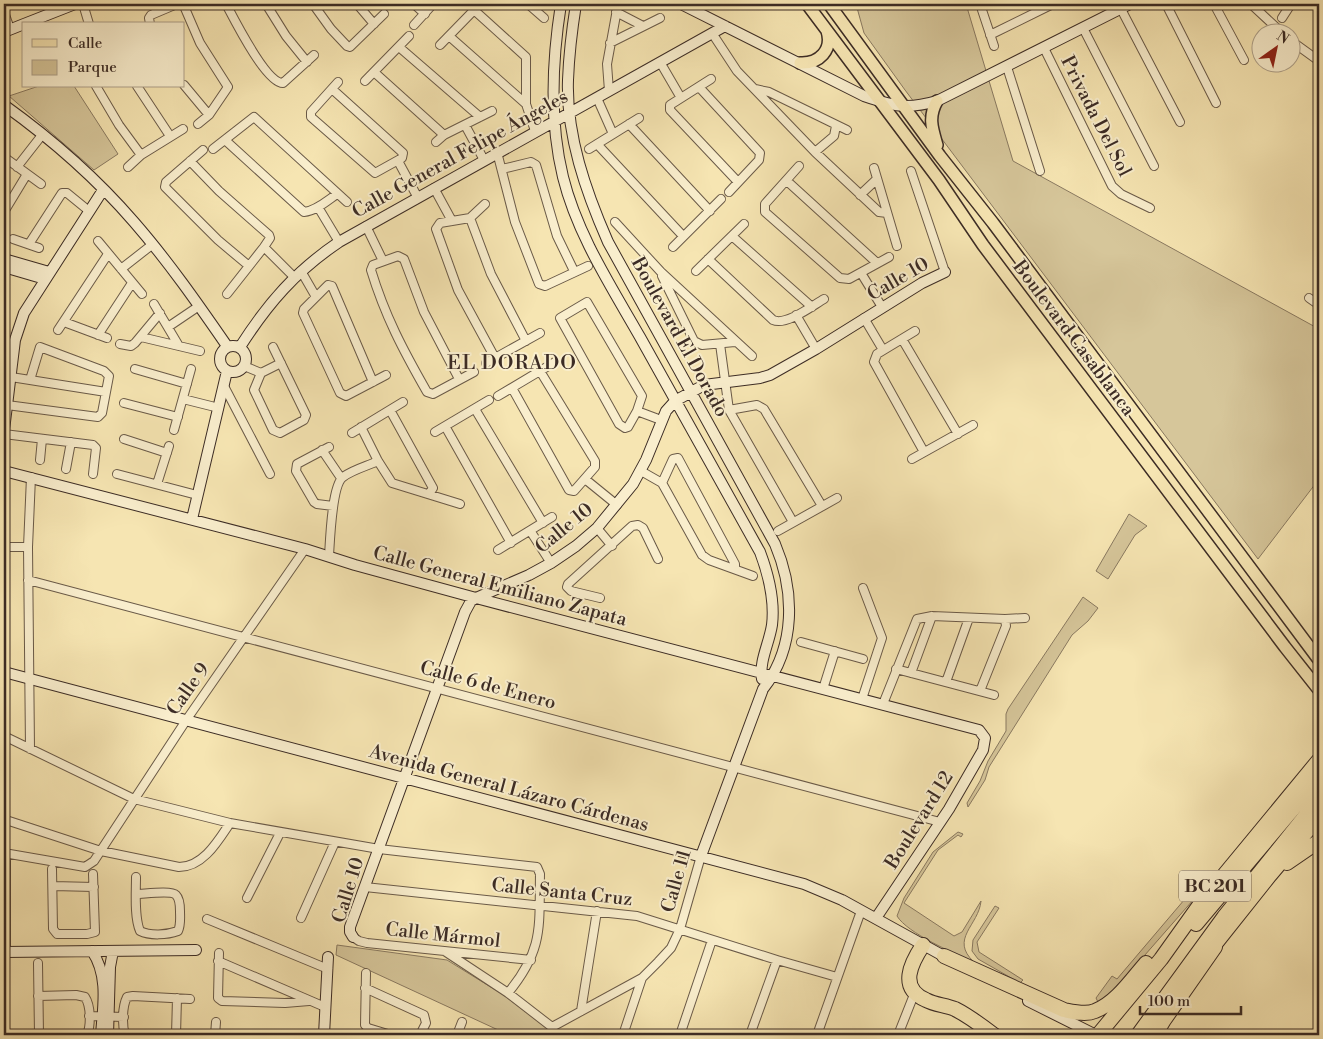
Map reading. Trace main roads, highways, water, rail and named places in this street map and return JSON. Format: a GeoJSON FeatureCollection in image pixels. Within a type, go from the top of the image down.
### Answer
{"type":"FeatureCollection","features":[{"type":"Feature","properties":{"kind":"highway","name":"BC 201"},"geometry":{"type":"LineString","coordinates":[[1097,1035],[1160,959],[1201,903],[1317,769]]}},
{"type":"Feature","properties":{"kind":"highway"},"geometry":{"type":"LineString","coordinates":[[1114,1016],[1211,906],[1317,769]]}},
{"type":"Feature","properties":{"kind":"highway"},"geometry":{"type":"LineString","coordinates":[[1138,1035],[1224,917],[1319,799]]}},
{"type":"Feature","properties":{"kind":"highway","name":"BC 201"},"geometry":{"type":"LineString","coordinates":[[1138,1035],[1319,818]]}},
{"type":"Feature","properties":{"kind":"highway"},"geometry":{"type":"LineString","coordinates":[[1270,875],[1312,848],[1319,841]]}},
{"type":"Feature","properties":{"kind":"highway"},"geometry":{"type":"LineString","coordinates":[[944,956],[1064,1010],[1079,1013],[1094,1012],[1108,1004],[1117,995],[1201,903]]}},
{"type":"Feature","properties":{"kind":"highway"},"geometry":{"type":"LineString","coordinates":[[1155,1035],[1231,925]]}},
{"type":"Feature","properties":{"kind":"highway"},"geometry":{"type":"LineString","coordinates":[[923,945],[915,958],[909,974],[909,980],[915,992],[927,1001],[961,1012],[994,1035]]}},
{"type":"Feature","properties":{"kind":"main road"},"geometry":{"type":"LineString","coordinates":[[29,22],[75,4]]}},
{"type":"Feature","properties":{"kind":"main road","name":"Boulevard El Dorado"},"geometry":{"type":"LineString","coordinates":[[561,4],[554,55],[554,120],[563,177],[579,222],[604,272],[760,552],[770,587],[772,612],[772,626],[761,673]]}},
{"type":"Feature","properties":{"kind":"main road","name":"Boulevard El Dorado"},"geometry":{"type":"LineString","coordinates":[[576,4],[568,82],[575,145],[584,180],[592,206],[608,242],[775,544],[782,562],[787,582],[790,618],[787,636],[774,676]]}},
{"type":"Feature","properties":{"kind":"main road"},"geometry":{"type":"LineString","coordinates":[[681,4],[864,96],[905,107],[917,107],[937,101],[1126,6]]}},
{"type":"Feature","properties":{"kind":"main road","name":"Boulevard Casablanca"},"geometry":{"type":"LineString","coordinates":[[807,4],[939,180],[988,253],[1319,690]]}},
{"type":"Feature","properties":{"kind":"main road","name":"Boulevard Casablanca"},"geometry":{"type":"LineString","coordinates":[[829,4],[940,156],[993,223],[1319,660]]}},
{"type":"Feature","properties":{"kind":"main road"},"geometry":{"type":"LineString","coordinates":[[7,31],[22,25]]}},
{"type":"Feature","properties":{"kind":"main road","name":"Calle General Felipe Ángeles"},"geometry":{"type":"LineString","coordinates":[[240,347],[265,310],[297,274],[339,242],[725,26]]}},
{"type":"Feature","properties":{"kind":"main road"},"geometry":{"type":"LineString","coordinates":[[800,63],[808,64],[821,57],[828,44],[826,30]]}},
{"type":"Feature","properties":{"kind":"main road"},"geometry":{"type":"LineString","coordinates":[[937,101],[930,120],[940,156]]}},
{"type":"Feature","properties":{"kind":"main road"},"geometry":{"type":"LineString","coordinates":[[4,105],[42,135],[120,206],[152,244],[227,346]]}},
{"type":"Feature","properties":{"kind":"main road"},"geometry":{"type":"LineString","coordinates":[[4,430],[18,327],[24,313],[103,190]]}},
{"type":"Feature","properties":{"kind":"main road"},"geometry":{"type":"LineString","coordinates":[[4,259],[47,276]]}},
{"type":"Feature","properties":{"kind":"main road"},"geometry":{"type":"LineString","coordinates":[[4,267],[47,276]]}},
{"type":"Feature","properties":{"kind":"main road","name":"Calle 10"},"geometry":{"type":"LineString","coordinates":[[353,937],[350,928],[436,689],[465,612],[471,601],[530,575],[551,563],[576,546],[597,528],[617,505],[641,471],[661,420],[669,406],[675,401],[704,385],[770,375],[816,349],[922,283],[945,272]]}},
{"type":"Feature","properties":{"kind":"main road"},"geometry":{"type":"LineString","coordinates":[[227,346],[240,347],[246,354],[244,366],[237,372],[228,371],[220,361],[221,352],[227,346]]}},
{"type":"Feature","properties":{"kind":"main road"},"geometry":{"type":"LineString","coordinates":[[192,519],[228,371]]}},
{"type":"Feature","properties":{"kind":"main road","name":"Calle General Emiliano Zapata"},"geometry":{"type":"LineString","coordinates":[[4,470],[305,549],[355,565],[476,598],[975,729],[982,733],[985,738]]}},
{"type":"Feature","properties":{"kind":"main road","name":"Avenida General Lázaro Cárdenas"},"geometry":{"type":"LineString","coordinates":[[4,672],[804,884],[829,894],[876,918],[988,980],[1097,1035]]}},
{"type":"Feature","properties":{"kind":"main road","name":"Calle 11"},"geometry":{"type":"LineString","coordinates":[[761,673],[763,688]]}},
{"type":"Feature","properties":{"kind":"main road","name":"Calle 11"},"geometry":{"type":"LineString","coordinates":[[700,856],[763,688],[774,676]]}},
{"type":"Feature","properties":{"kind":"main road","name":"Boulevard 12"},"geometry":{"type":"LineString","coordinates":[[876,918],[940,822],[983,750],[985,738]]}},
{"type":"Feature","properties":{"kind":"main road"},"geometry":{"type":"LineString","coordinates":[[5,952],[196,950]]}},
{"type":"Feature","properties":{"kind":"main road"},"geometry":{"type":"LineString","coordinates":[[92,951],[102,971],[108,1035]]}},
{"type":"Feature","properties":{"kind":"main road"},"geometry":{"type":"LineString","coordinates":[[101,1035],[106,1016],[113,951]]}},
{"type":"Feature","properties":{"kind":"main road"},"geometry":{"type":"LineString","coordinates":[[324,1035],[328,957]]}},
{"type":"Feature","properties":{"kind":"district","name":"EL DORADO"},"geometry":{"type":"Point","coordinates":[512,363]}}]}
